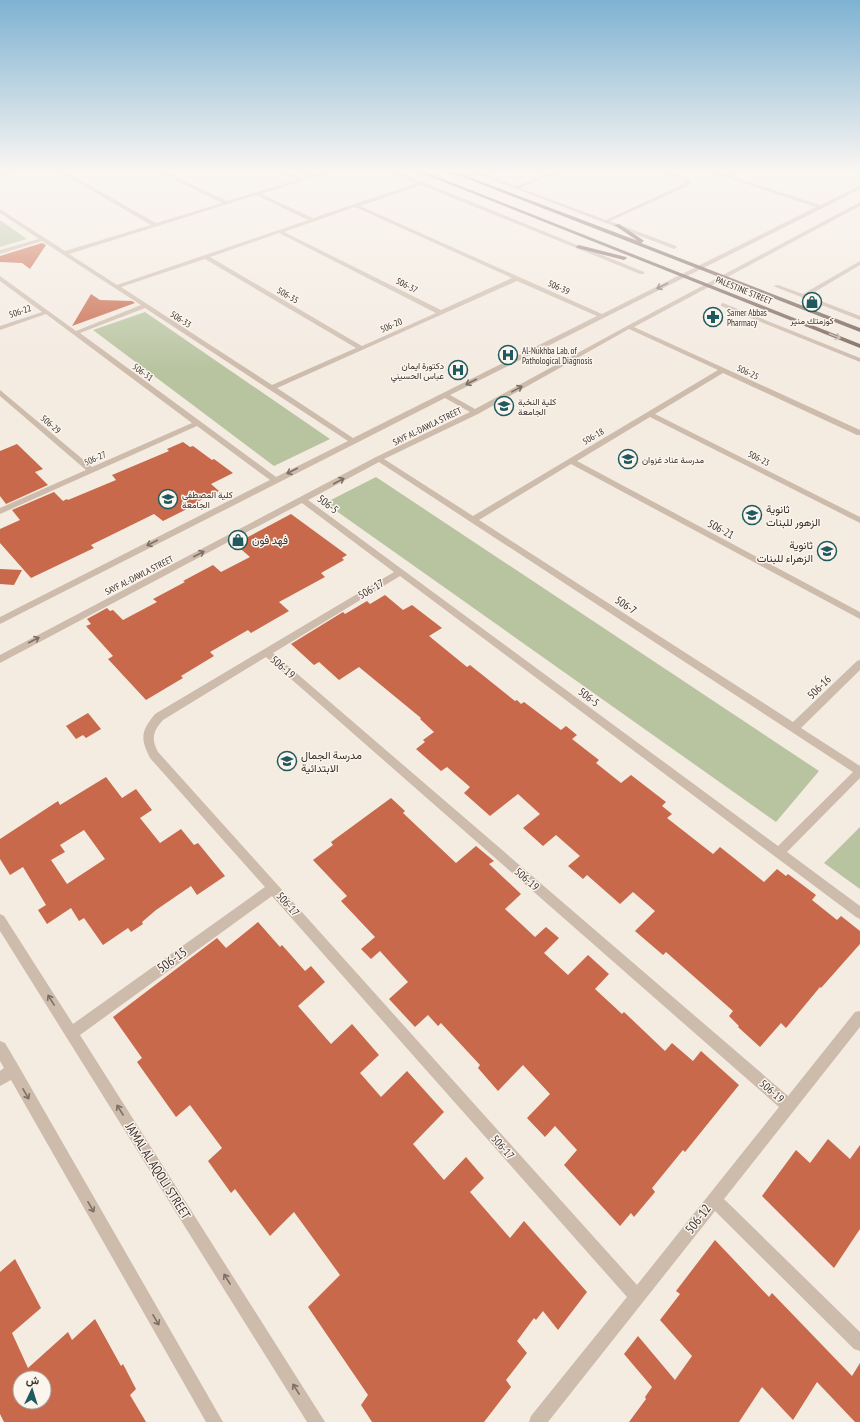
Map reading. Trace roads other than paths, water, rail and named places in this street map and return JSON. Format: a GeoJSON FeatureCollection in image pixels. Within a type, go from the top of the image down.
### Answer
{"type":"FeatureCollection","features":[{"type":"Feature","properties":{"kind":"main road","name":"PALESTINE STREET"},"geometry":{"type":"LineString","coordinates":[[590,238],[860,346]]}},
{"type":"Feature","properties":{"kind":"main road","name":"PALESTINE STREET"},"geometry":{"type":"LineString","coordinates":[[625,238],[860,330]]}},
{"type":"Feature","properties":{"kind":"main road"},"geometry":{"type":"LineString","coordinates":[[636,238],[648,247]]}},
{"type":"Feature","properties":{"kind":"main road"},"geometry":{"type":"LineString","coordinates":[[579,247],[650,262]]}},
{"type":"Feature","properties":{"kind":"street"},"geometry":{"type":"LineString","coordinates":[[65,253],[112,238]]}},
{"type":"Feature","properties":{"kind":"street"},"geometry":{"type":"LineString","coordinates":[[116,287],[258,238]]}},
{"type":"Feature","properties":{"kind":"street","name":"506-37"},"geometry":{"type":"LineString","coordinates":[[295,238],[441,312]]}},
{"type":"Feature","properties":{"kind":"street","name":"506-39"},"geometry":{"type":"LineString","coordinates":[[429,238],[601,316]]}},
{"type":"Feature","properties":{"kind":"street"},"geometry":{"type":"LineString","coordinates":[[558,238],[642,273]]}},
{"type":"Feature","properties":{"kind":"street"},"geometry":{"type":"LineString","coordinates":[[652,238],[674,247]]}},
{"type":"Feature","properties":{"kind":"street","name":"SAYF AL-DAWLA STREET"},"geometry":{"type":"LineString","coordinates":[[0,621],[275,480],[757,238]]}},
{"type":"Feature","properties":{"kind":"street","name":"SAYF AL-DAWLA STREET"},"geometry":{"type":"LineString","coordinates":[[0,659],[379,459],[475,412],[629,327],[797,238]]}},
{"type":"Feature","properties":{"kind":"street"},"geometry":{"type":"LineString","coordinates":[[0,252],[43,239]]}},
{"type":"Feature","properties":{"kind":"street","name":"506-33"},"geometry":{"type":"LineString","coordinates":[[43,239],[353,441]]}},
{"type":"Feature","properties":{"kind":"street","name":"506-35"},"geometry":{"type":"LineString","coordinates":[[206,256],[362,348]]}},
{"type":"Feature","properties":{"kind":"street"},"geometry":{"type":"LineString","coordinates":[[804,296],[860,263]]}},
{"type":"Feature","properties":{"kind":"street","name":"506-31"},"geometry":{"type":"LineString","coordinates":[[0,278],[275,480]]}},
{"type":"Feature","properties":{"kind":"street","name":"506-20"},"geometry":{"type":"LineString","coordinates":[[272,388],[518,278]]}},
{"type":"Feature","properties":{"kind":"street"},"geometry":{"type":"LineString","coordinates":[[776,286],[860,318]]}},
{"type":"Feature","properties":{"kind":"street"},"geometry":{"type":"LineString","coordinates":[[723,305],[860,360]]}},
{"type":"Feature","properties":{"kind":"street"},"geometry":{"type":"LineString","coordinates":[[75,333],[145,306]]}},
{"type":"Feature","properties":{"kind":"street","name":"506-22"},"geometry":{"type":"LineString","coordinates":[[0,328],[47,312]]}},
{"type":"Feature","properties":{"kind":"street","name":"506-25"},"geometry":{"type":"LineString","coordinates":[[629,327],[860,433]]}},
{"type":"Feature","properties":{"kind":"street","name":"506-18"},"geometry":{"type":"LineString","coordinates":[[473,520],[722,370]]}},
{"type":"Feature","properties":{"kind":"street","name":"506-29"},"geometry":{"type":"LineString","coordinates":[[0,392],[91,470]]}},
{"type":"Feature","properties":{"kind":"street"},"geometry":{"type":"LineString","coordinates":[[444,395],[475,412]]}},
{"type":"Feature","properties":{"kind":"street","name":"506-23"},"geometry":{"type":"LineString","coordinates":[[649,414],[860,520]]}},
{"type":"Feature","properties":{"kind":"street","name":"506-27"},"geometry":{"type":"LineString","coordinates":[[0,511],[197,423]]}},
{"type":"Feature","properties":{"kind":"street","name":"506-7"},"geometry":{"type":"LineString","coordinates":[[379,459],[860,771]]}},
{"type":"Feature","properties":{"kind":"street","name":"506-21"},"geometry":{"type":"LineString","coordinates":[[571,461],[860,616]]}},
{"type":"Feature","properties":{"kind":"street","name":"506-5"},"geometry":{"type":"LineString","coordinates":[[303,500],[860,913]]}},
{"type":"Feature","properties":{"kind":"street","name":"506-17"},"geometry":{"type":"LineString","coordinates":[[400,572],[158,717],[149,728],[147,742],[154,755],[637,1297]]}},
{"type":"Feature","properties":{"kind":"street","name":"506-19"},"geometry":{"type":"LineString","coordinates":[[266,652],[789,1106]]}},
{"type":"Feature","properties":{"kind":"street","name":"506-16"},"geometry":{"type":"LineString","coordinates":[[794,728],[860,664]]}},
{"type":"Feature","properties":{"kind":"street"},"geometry":{"type":"LineString","coordinates":[[779,853],[860,771]]}},
{"type":"Feature","properties":{"kind":"street","name":"506-15"},"geometry":{"type":"LineString","coordinates":[[72,1033],[273,888]]}},
{"type":"Feature","properties":{"kind":"street","name":"JAMAL AL AQOLI STREET"},"geometry":{"type":"LineString","coordinates":[[0,920],[317,1422]]}},
{"type":"Feature","properties":{"kind":"street","name":"506-12"},"geometry":{"type":"LineString","coordinates":[[537,1422],[860,1017]]}},
{"type":"Feature","properties":{"kind":"street"},"geometry":{"type":"LineString","coordinates":[[0,1048],[215,1422]]}},
{"type":"Feature","properties":{"kind":"street"},"geometry":{"type":"LineString","coordinates":[[0,1079],[12,1070]]}},
{"type":"Feature","properties":{"kind":"street"},"geometry":{"type":"LineString","coordinates":[[714,1200],[860,1343]]}},
{"type":"Feature","properties":{"kind":"place","name":"كوزمتك منير"},"geometry":{"type":"Point","coordinates":[812,302]}},
{"type":"Feature","properties":{"kind":"place","name":"Samer Abbas Pharmacy"},"geometry":{"type":"Point","coordinates":[713,317]}},
{"type":"Feature","properties":{"kind":"place","name":"Al-Nukhba Lab. of Pathological Diagnosis"},"geometry":{"type":"Point","coordinates":[508,355]}},
{"type":"Feature","properties":{"kind":"place","name":"دكتورة ايمان عباس الحسيني"},"geometry":{"type":"Point","coordinates":[458,370]}},
{"type":"Feature","properties":{"kind":"place","name":"كلية النخبة الجامعة"},"geometry":{"type":"Point","coordinates":[504,406]}},
{"type":"Feature","properties":{"kind":"place","name":"مدرسة عناد غزوان"},"geometry":{"type":"Point","coordinates":[628,459]}},
{"type":"Feature","properties":{"kind":"place","name":"كلية المصطفى الجامعة"},"geometry":{"type":"Point","coordinates":[168,499]}},
{"type":"Feature","properties":{"kind":"place","name":"ثانوية الزهور للبنات"},"geometry":{"type":"Point","coordinates":[752,515]}},
{"type":"Feature","properties":{"kind":"place","name":"فهد فون"},"geometry":{"type":"Point","coordinates":[238,540]}},
{"type":"Feature","properties":{"kind":"place","name":"ثانوية الزهراء للبنات"},"geometry":{"type":"Point","coordinates":[827,551]}},
{"type":"Feature","properties":{"kind":"place","name":"مدرسة الجمال الابتدائية"},"geometry":{"type":"Point","coordinates":[287,761]}}]}
